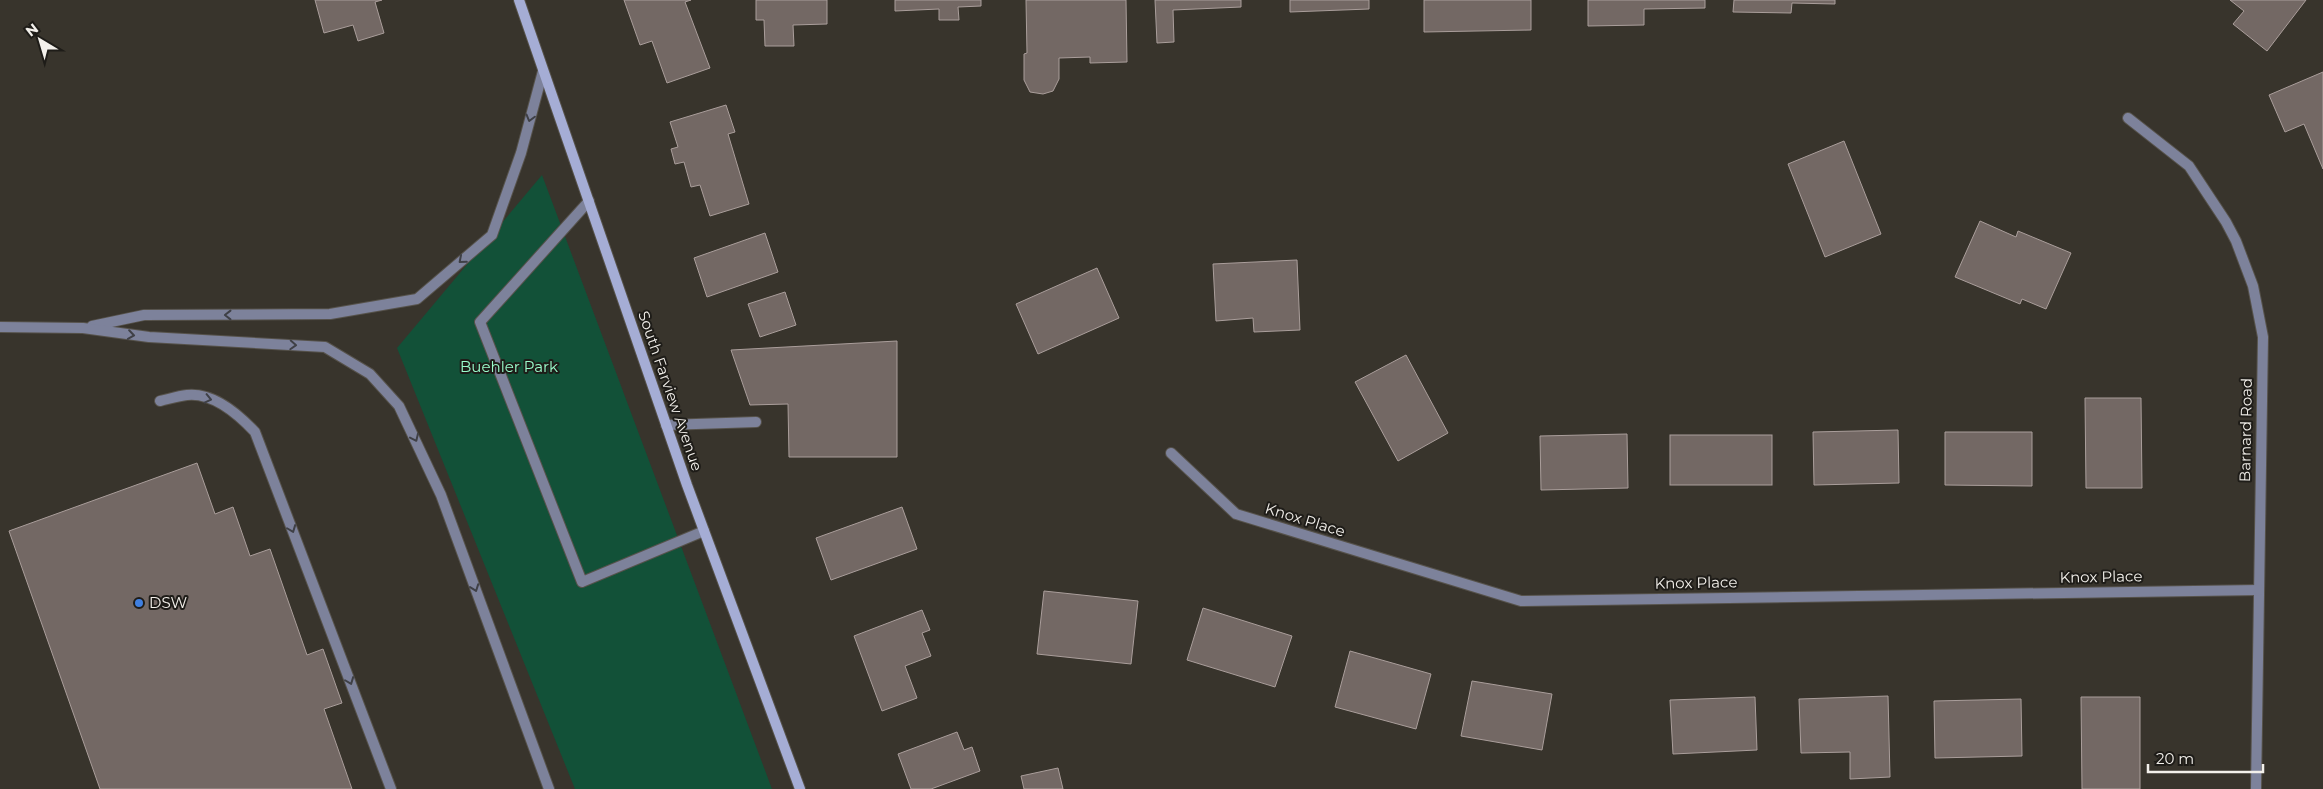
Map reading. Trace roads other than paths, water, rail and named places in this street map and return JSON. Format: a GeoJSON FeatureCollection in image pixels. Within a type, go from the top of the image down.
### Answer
{"type":"FeatureCollection","features":[{"type":"Feature","properties":{"kind":"street","name":"South Farview Avenue"},"geometry":{"type":"LineString","coordinates":[[519,0],[666,425],[800,789]]}},
{"type":"Feature","properties":{"kind":"street"},"geometry":{"type":"LineString","coordinates":[[83,328],[144,315],[330,314],[417,299],[492,235],[521,153],[543,70]]}},
{"type":"Feature","properties":{"kind":"street","name":"Barnard Road"},"geometry":{"type":"LineString","coordinates":[[2128,118],[2189,166],[2229,228],[2253,286],[2262,337],[2256,789]]}},
{"type":"Feature","properties":{"kind":"street"},"geometry":{"type":"LineString","coordinates":[[589,201],[480,322],[582,582],[704,531]]}},
{"type":"Feature","properties":{"kind":"street"},"geometry":{"type":"LineString","coordinates":[[0,327],[83,328],[149,337],[325,347],[370,374],[400,406],[441,495],[548,789]]}},
{"type":"Feature","properties":{"kind":"street"},"geometry":{"type":"LineString","coordinates":[[160,402],[189,395],[215,400],[238,414],[255,432],[391,789]]}},
{"type":"Feature","properties":{"kind":"street"},"geometry":{"type":"LineString","coordinates":[[666,425],[756,422]]}},
{"type":"Feature","properties":{"kind":"street","name":"Knox Place"},"geometry":{"type":"LineString","coordinates":[[1171,453],[1236,514],[1521,601],[2259,590]]}},
{"type":"Feature","properties":{"kind":"place","name":"DSW"},"geometry":{"type":"Point","coordinates":[139,603]}},
{"type":"Feature","properties":{"kind":"park label","name":"Buehler Park"},"geometry":{"type":"Point","coordinates":[509,367]}}]}
